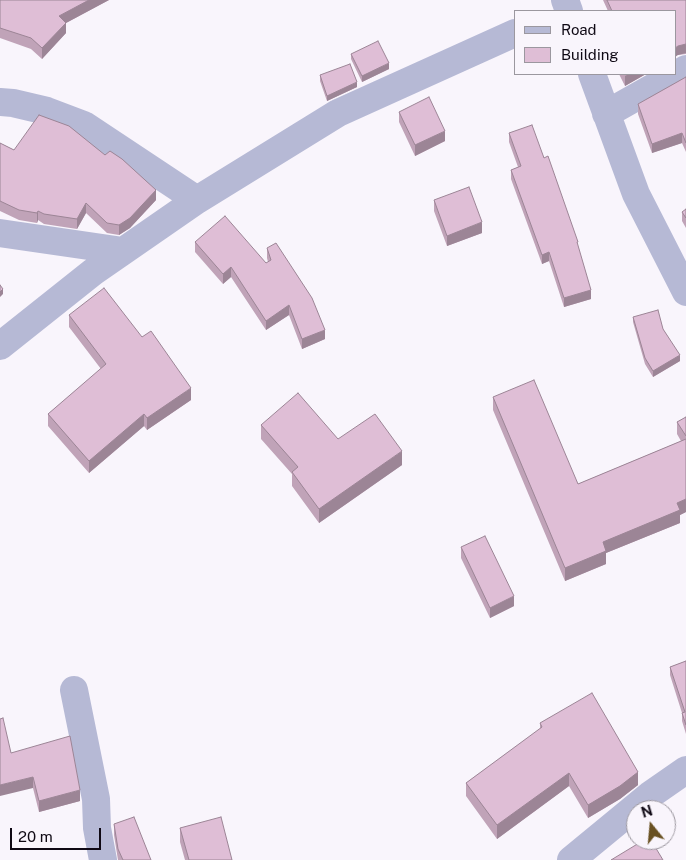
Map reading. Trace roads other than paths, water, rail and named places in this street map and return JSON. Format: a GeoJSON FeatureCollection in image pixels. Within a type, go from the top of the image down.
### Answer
{"type":"FeatureCollection","features":[{"type":"Feature","properties":{"kind":"street"},"geometry":{"type":"LineString","coordinates":[[0,346],[93,272],[197,200],[338,113],[514,33]]}},
{"type":"Feature","properties":{"kind":"street"},"geometry":{"type":"LineString","coordinates":[[592,75],[636,194],[686,292]]}},
{"type":"Feature","properties":{"kind":"street"},"geometry":{"type":"LineString","coordinates":[[606,114],[675,75]]}},
{"type":"Feature","properties":{"kind":"street"},"geometry":{"type":"LineString","coordinates":[[0,102],[47,111],[84,125],[197,200]]}},
{"type":"Feature","properties":{"kind":"street"},"geometry":{"type":"LineString","coordinates":[[0,233],[123,252]]}},
{"type":"Feature","properties":{"kind":"street"},"geometry":{"type":"LineString","coordinates":[[74,690],[96,799],[97,828],[103,860]]}},
{"type":"Feature","properties":{"kind":"street"},"geometry":{"type":"LineString","coordinates":[[572,860],[650,795],[686,770]]}}]}
